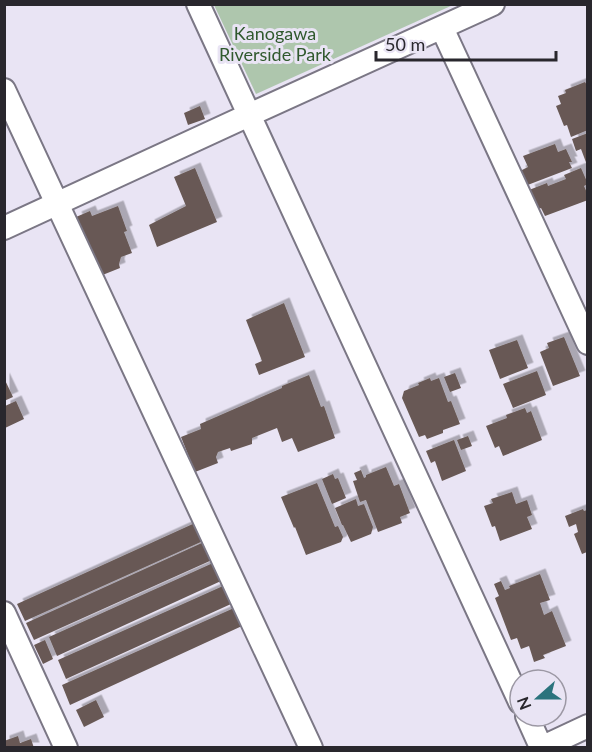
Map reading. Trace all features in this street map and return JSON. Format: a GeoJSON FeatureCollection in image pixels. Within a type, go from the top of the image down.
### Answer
{"type":"FeatureCollection","features":[{"type":"Feature","properties":{"kind":"street"},"geometry":{"type":"LineString","coordinates":[[198,4],[508,676]]}},
{"type":"Feature","properties":{"kind":"street"},"geometry":{"type":"LineString","coordinates":[[4,228],[493,4]]}},
{"type":"Feature","properties":{"kind":"street"},"geometry":{"type":"LineString","coordinates":[[442,28],[588,343]]}},
{"type":"Feature","properties":{"kind":"street"},"geometry":{"type":"LineString","coordinates":[[4,90],[311,747]]}},
{"type":"Feature","properties":{"kind":"street"},"geometry":{"type":"LineString","coordinates":[[4,614],[66,747]]}},
{"type":"Feature","properties":{"kind":"street"},"geometry":{"type":"LineString","coordinates":[[532,728],[541,747],[588,726]]}},
{"type":"Feature","properties":{"kind":"green space","name":"Kanogawa Riverside Park"},"geometry":{"type":"Polygon","coordinates":[[[214,5],[453,5],[256,94],[214,5]]]}},
{"type":"Feature","properties":{"kind":"building"},"geometry":{"type":"Polygon","coordinates":[[[585,82],[588,87],[588,130],[571,137],[556,106],[561,104],[558,96],[566,93],[565,90],[585,82]]]}},
{"type":"Feature","properties":{"kind":"building"},"geometry":{"type":"Polygon","coordinates":[[[200,106],[205,119],[188,125],[184,113],[200,106]]]}},
{"type":"Feature","properties":{"kind":"building"},"geometry":{"type":"Polygon","coordinates":[[[588,133],[587,165],[581,149],[576,151],[572,139],[588,133]]]}},
{"type":"Feature","properties":{"kind":"building"},"geometry":{"type":"Polygon","coordinates":[[[555,144],[558,152],[566,149],[572,162],[569,162],[572,168],[525,186],[520,171],[528,167],[523,156],[555,144]]]}},
{"type":"Feature","properties":{"kind":"building"},"geometry":{"type":"Polygon","coordinates":[[[195,168],[217,222],[157,247],[149,225],[186,206],[174,177],[195,168]]]}},
{"type":"Feature","properties":{"kind":"building"},"geometry":{"type":"Polygon","coordinates":[[[581,168],[588,184],[584,186],[588,200],[545,216],[541,208],[537,210],[529,190],[566,179],[564,175],[581,168]]]}},
{"type":"Feature","properties":{"kind":"building"},"geometry":{"type":"Polygon","coordinates":[[[118,206],[132,253],[121,257],[120,268],[100,276],[76,217],[90,211],[92,216],[118,206]]]}},
{"type":"Feature","properties":{"kind":"building"},"geometry":{"type":"Polygon","coordinates":[[[284,303],[305,357],[259,375],[255,364],[262,361],[246,320],[284,303]]]}},
{"type":"Feature","properties":{"kind":"building"},"geometry":{"type":"Polygon","coordinates":[[[564,337],[580,376],[553,386],[540,352],[549,348],[547,343],[564,337]]]}},
{"type":"Feature","properties":{"kind":"building"},"geometry":{"type":"Polygon","coordinates":[[[517,340],[528,368],[500,379],[489,350],[517,340]]]}},
{"type":"Feature","properties":{"kind":"building"},"geometry":{"type":"Polygon","coordinates":[[[537,371],[546,395],[513,408],[503,384],[537,371]]]}},
{"type":"Feature","properties":{"kind":"building"},"geometry":{"type":"Polygon","coordinates":[[[455,373],[461,388],[450,392],[444,377],[455,373]]]}},
{"type":"Feature","properties":{"kind":"building"},"geometry":{"type":"Polygon","coordinates":[[[309,375],[321,407],[324,406],[335,438],[298,452],[292,438],[282,442],[277,428],[252,438],[252,444],[231,451],[230,448],[218,452],[216,457],[218,463],[195,472],[181,437],[201,429],[200,424],[309,375]]]}},
{"type":"Feature","properties":{"kind":"building"},"geometry":{"type":"Polygon","coordinates":[[[4,378],[13,397],[4,401],[4,378]]]}},
{"type":"Feature","properties":{"kind":"building"},"geometry":{"type":"Polygon","coordinates":[[[430,378],[431,381],[439,378],[460,424],[427,439],[425,435],[419,437],[402,398],[404,391],[430,378]]]}},
{"type":"Feature","properties":{"kind":"building"},"geometry":{"type":"Polygon","coordinates":[[[16,401],[24,419],[5,428],[5,406],[16,401]]]}},
{"type":"Feature","properties":{"kind":"building"},"geometry":{"type":"Polygon","coordinates":[[[525,408],[527,413],[531,411],[542,440],[503,456],[499,446],[495,448],[486,426],[525,408]]]}},
{"type":"Feature","properties":{"kind":"building"},"geometry":{"type":"Polygon","coordinates":[[[468,436],[472,446],[461,450],[457,440],[468,436]]]}},
{"type":"Feature","properties":{"kind":"building"},"geometry":{"type":"Polygon","coordinates":[[[454,440],[466,471],[442,481],[435,461],[431,463],[426,451],[454,440]]]}},
{"type":"Feature","properties":{"kind":"building"},"geometry":{"type":"Polygon","coordinates":[[[386,467],[394,486],[399,484],[410,513],[400,517],[402,523],[378,532],[366,500],[360,502],[353,481],[357,480],[354,473],[361,470],[364,478],[386,467]]]}},
{"type":"Feature","properties":{"kind":"building"},"geometry":{"type":"Polygon","coordinates":[[[333,474],[335,479],[338,478],[346,498],[332,504],[322,479],[333,474]]]}},
{"type":"Feature","properties":{"kind":"building"},"geometry":{"type":"Polygon","coordinates":[[[317,483],[335,527],[338,526],[343,537],[341,542],[306,555],[281,497],[317,483]]]}},
{"type":"Feature","properties":{"kind":"building"},"geometry":{"type":"Polygon","coordinates":[[[512,492],[516,504],[527,500],[532,515],[527,517],[532,529],[500,541],[484,506],[493,503],[491,499],[512,492]]]}},
{"type":"Feature","properties":{"kind":"building"},"geometry":{"type":"Polygon","coordinates":[[[356,499],[358,506],[364,504],[373,527],[371,534],[351,542],[335,508],[356,499]]]}},
{"type":"Feature","properties":{"kind":"building"},"geometry":{"type":"Polygon","coordinates":[[[583,509],[587,510],[587,552],[582,554],[574,534],[578,532],[576,524],[569,527],[565,516],[583,509]]]}},
{"type":"Feature","properties":{"kind":"building"},"geometry":{"type":"Polygon","coordinates":[[[195,523],[203,541],[25,621],[17,604],[195,523]]]}},
{"type":"Feature","properties":{"kind":"building"},"geometry":{"type":"Polygon","coordinates":[[[204,542],[212,560],[34,640],[26,623],[204,542]]]}},
{"type":"Feature","properties":{"kind":"building"},"geometry":{"type":"Polygon","coordinates":[[[213,563],[221,581],[57,656],[49,637],[213,563]]]}},
{"type":"Feature","properties":{"kind":"building"},"geometry":{"type":"Polygon","coordinates":[[[540,574],[550,600],[540,603],[544,615],[552,611],[566,646],[543,655],[545,658],[534,662],[529,646],[521,649],[517,638],[511,640],[495,598],[499,596],[494,584],[501,581],[505,590],[510,588],[509,586],[540,574]]]}},
{"type":"Feature","properties":{"kind":"building"},"geometry":{"type":"Polygon","coordinates":[[[223,586],[231,604],[66,679],[58,660],[223,586]]]}},
{"type":"Feature","properties":{"kind":"building"},"geometry":{"type":"Polygon","coordinates":[[[234,608],[242,626],[70,705],[62,685],[234,608]]]}},
{"type":"Feature","properties":{"kind":"building"},"geometry":{"type":"Polygon","coordinates":[[[45,640],[53,659],[43,664],[34,645],[45,640]]]}},
{"type":"Feature","properties":{"kind":"building"},"geometry":{"type":"Polygon","coordinates":[[[96,700],[104,717],[84,727],[76,710],[96,700]]]}},
{"type":"Feature","properties":{"kind":"building"},"geometry":{"type":"Polygon","coordinates":[[[18,736],[20,743],[31,739],[34,748],[4,748],[4,741],[18,736]]]}}]}
